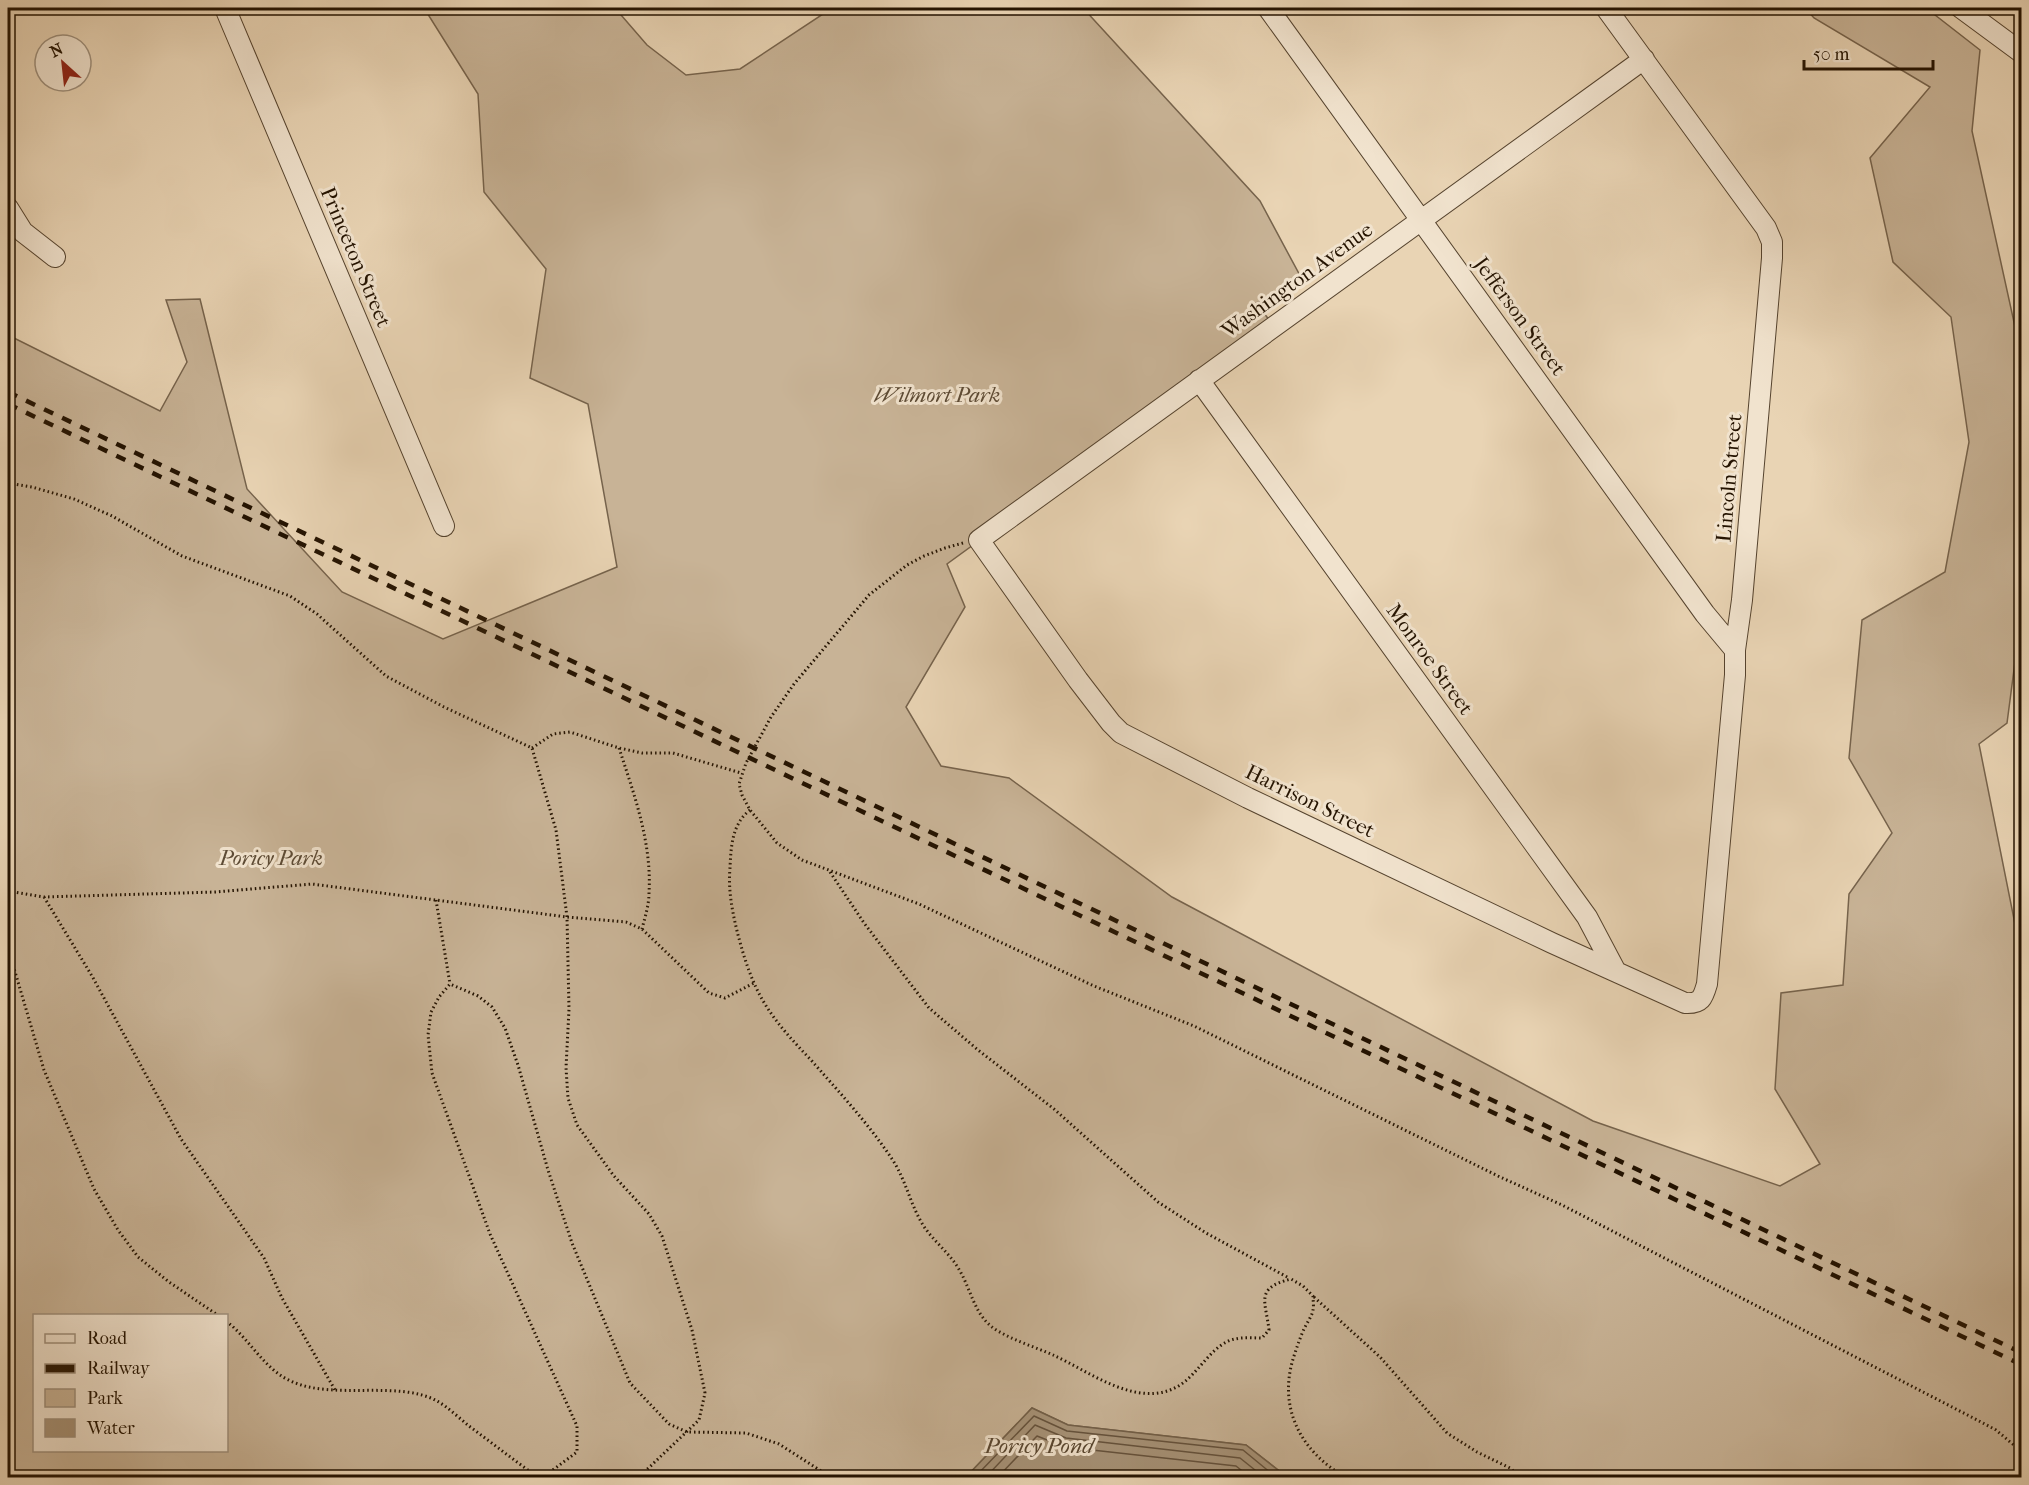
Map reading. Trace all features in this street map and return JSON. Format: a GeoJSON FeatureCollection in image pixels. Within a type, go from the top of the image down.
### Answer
{"type":"FeatureCollection","features":[{"type":"Feature","properties":{"kind":"street","name":"Princeton Street"},"geometry":{"type":"LineString","coordinates":[[225,8],[444,526]]}},
{"type":"Feature","properties":{"kind":"street","name":"Jefferson Street"},"geometry":{"type":"LineString","coordinates":[[1268,8],[1705,614],[1736,650]]}},
{"type":"Feature","properties":{"kind":"street","name":"Lincoln Street"},"geometry":{"type":"LineString","coordinates":[[1606,8],[1766,228],[1772,242],[1707,984],[1704,998],[1699,1002]]}},
{"type":"Feature","properties":{"kind":"street"},"geometry":{"type":"LineString","coordinates":[[1961,8],[2022,52]]}},
{"type":"Feature","properties":{"kind":"street","name":"Washington Avenue"},"geometry":{"type":"LineString","coordinates":[[979,540],[1644,59]]}},
{"type":"Feature","properties":{"kind":"street"},"geometry":{"type":"LineString","coordinates":[[8,208],[23,232],[55,256]]}},
{"type":"Feature","properties":{"kind":"street","name":"Monroe Street"},"geometry":{"type":"LineString","coordinates":[[1199,380],[1587,917],[1615,970]]}},
{"type":"Feature","properties":{"kind":"street","name":"Harrison Street"},"geometry":{"type":"LineString","coordinates":[[979,540],[1078,680],[1121,733],[1258,803],[1552,943],[1685,1003],[1699,1002]]}},
{"type":"Feature","properties":{"kind":"path"},"geometry":{"type":"LineString","coordinates":[[8,483],[74,499],[112,516],[182,556],[290,596],[317,614],[386,676],[444,707],[532,748],[556,830],[567,916],[569,1009],[566,1068],[568,1098],[577,1125],[614,1176],[649,1214],[662,1236],[692,1330],[705,1393],[699,1420],[638,1478]]}},
{"type":"Feature","properties":{"kind":"path"},"geometry":{"type":"LineString","coordinates":[[979,540],[945,548],[924,556],[907,565],[869,595],[783,698],[755,745],[741,773],[739,784],[750,810],[777,843],[788,852],[829,871],[919,904],[1094,986],[1194,1026],[1498,1176],[1562,1205],[1996,1430],[2022,1452]]}},
{"type":"Feature","properties":{"kind":"path"},"geometry":{"type":"LineString","coordinates":[[532,748],[554,734],[570,732],[619,748],[642,753],[673,753],[741,773]]}},
{"type":"Feature","properties":{"kind":"path"},"geometry":{"type":"LineString","coordinates":[[619,748],[642,822],[649,861],[650,894],[642,929]]}},
{"type":"Feature","properties":{"kind":"path"},"geometry":{"type":"LineString","coordinates":[[750,810],[741,817],[735,830],[729,883],[733,916],[754,983],[779,1024],[874,1134],[892,1159],[905,1180],[913,1206],[924,1226],[945,1249],[961,1272],[970,1297],[984,1320],[997,1331],[1104,1380],[1131,1391],[1156,1394],[1178,1386],[1197,1372],[1213,1351],[1233,1339],[1262,1338],[1269,1330],[1264,1304],[1268,1290],[1279,1282],[1291,1279]]}},
{"type":"Feature","properties":{"kind":"path"},"geometry":{"type":"LineString","coordinates":[[829,871],[864,922],[930,1008],[978,1050],[1054,1109],[1158,1202],[1206,1233],[1303,1286],[1380,1356],[1447,1433],[1477,1452],[1510,1468],[1521,1478]]}},
{"type":"Feature","properties":{"kind":"path"},"geometry":{"type":"LineString","coordinates":[[8,891],[44,897],[215,892],[312,884],[626,922],[642,929],[710,993],[725,998],[754,983]]}},
{"type":"Feature","properties":{"kind":"path"},"geometry":{"type":"LineString","coordinates":[[44,897],[92,976],[181,1139],[264,1258],[282,1298],[335,1390]]}},
{"type":"Feature","properties":{"kind":"path"},"geometry":{"type":"LineString","coordinates":[[228,1322],[238,1330],[270,1368],[292,1382],[311,1388],[411,1393],[436,1401],[540,1478],[577,1452],[577,1426],[490,1234],[432,1073],[428,1035],[431,1012],[439,997],[450,984],[436,900]]}},
{"type":"Feature","properties":{"kind":"path"},"geometry":{"type":"LineString","coordinates":[[8,948],[44,1070],[94,1189],[118,1230],[138,1257],[168,1282],[216,1314]]}},
{"type":"Feature","properties":{"kind":"path"},"geometry":{"type":"LineString","coordinates":[[450,984],[478,996],[492,1007],[505,1028],[572,1243],[630,1383],[669,1424],[687,1432],[746,1432],[779,1444],[832,1478]]}},
{"type":"Feature","properties":{"kind":"path"},"geometry":{"type":"LineString","coordinates":[[1313,1296],[1313,1312],[1304,1328],[1294,1356],[1288,1388],[1293,1419],[1308,1448],[1330,1468],[1347,1478]]}},
{"type":"Feature","properties":{"kind":"green space"},"geometry":{"type":"Polygon","coordinates":[[[424,8],[615,8],[647,45],[686,75],[740,69],[832,8],[1083,8],[1260,201],[1304,283],[1256,303],[1274,326],[947,564],[965,607],[906,707],[941,766],[1009,778],[1172,897],[1593,1121],[1780,1186],[1820,1164],[1775,1089],[1781,993],[1843,985],[1849,894],[1892,833],[1849,758],[1862,620],[1945,572],[1969,442],[1951,317],[1893,262],[1870,158],[1930,87],[1814,18],[1805,8],[1926,8],[1980,50],[1972,131],[2021,354],[2021,616],[2007,723],[1979,744],[2021,954],[2021,1477],[1287,1477],[1246,1445],[1068,1425],[1032,1408],[966,1477],[8,1477],[8,335],[160,411],[187,362],[166,300],[200,299],[247,489],[342,592],[443,639],[617,567],[588,404],[530,378],[546,269],[484,192],[478,94],[424,8]]]}},
{"type":"Feature","properties":{"kind":"water","name":"Poricy Pond"},"geometry":{"type":"Polygon","coordinates":[[[1032,1408],[1068,1425],[1246,1445],[1287,1477],[966,1477],[1032,1408]]]}},
{"type":"Feature","properties":{"kind":"railway"},"geometry":{"type":"LineString","coordinates":[[8,392],[2022,1353]]}},
{"type":"Feature","properties":{"kind":"railway"},"geometry":{"type":"LineString","coordinates":[[8,404],[2022,1365]]}},
{"type":"Feature","properties":{"kind":"park label","name":"Wilmort Park"},"geometry":{"type":"Point","coordinates":[937,395]}},
{"type":"Feature","properties":{"kind":"park label","name":"Poricy Park"},"geometry":{"type":"Point","coordinates":[271,858]}}]}
